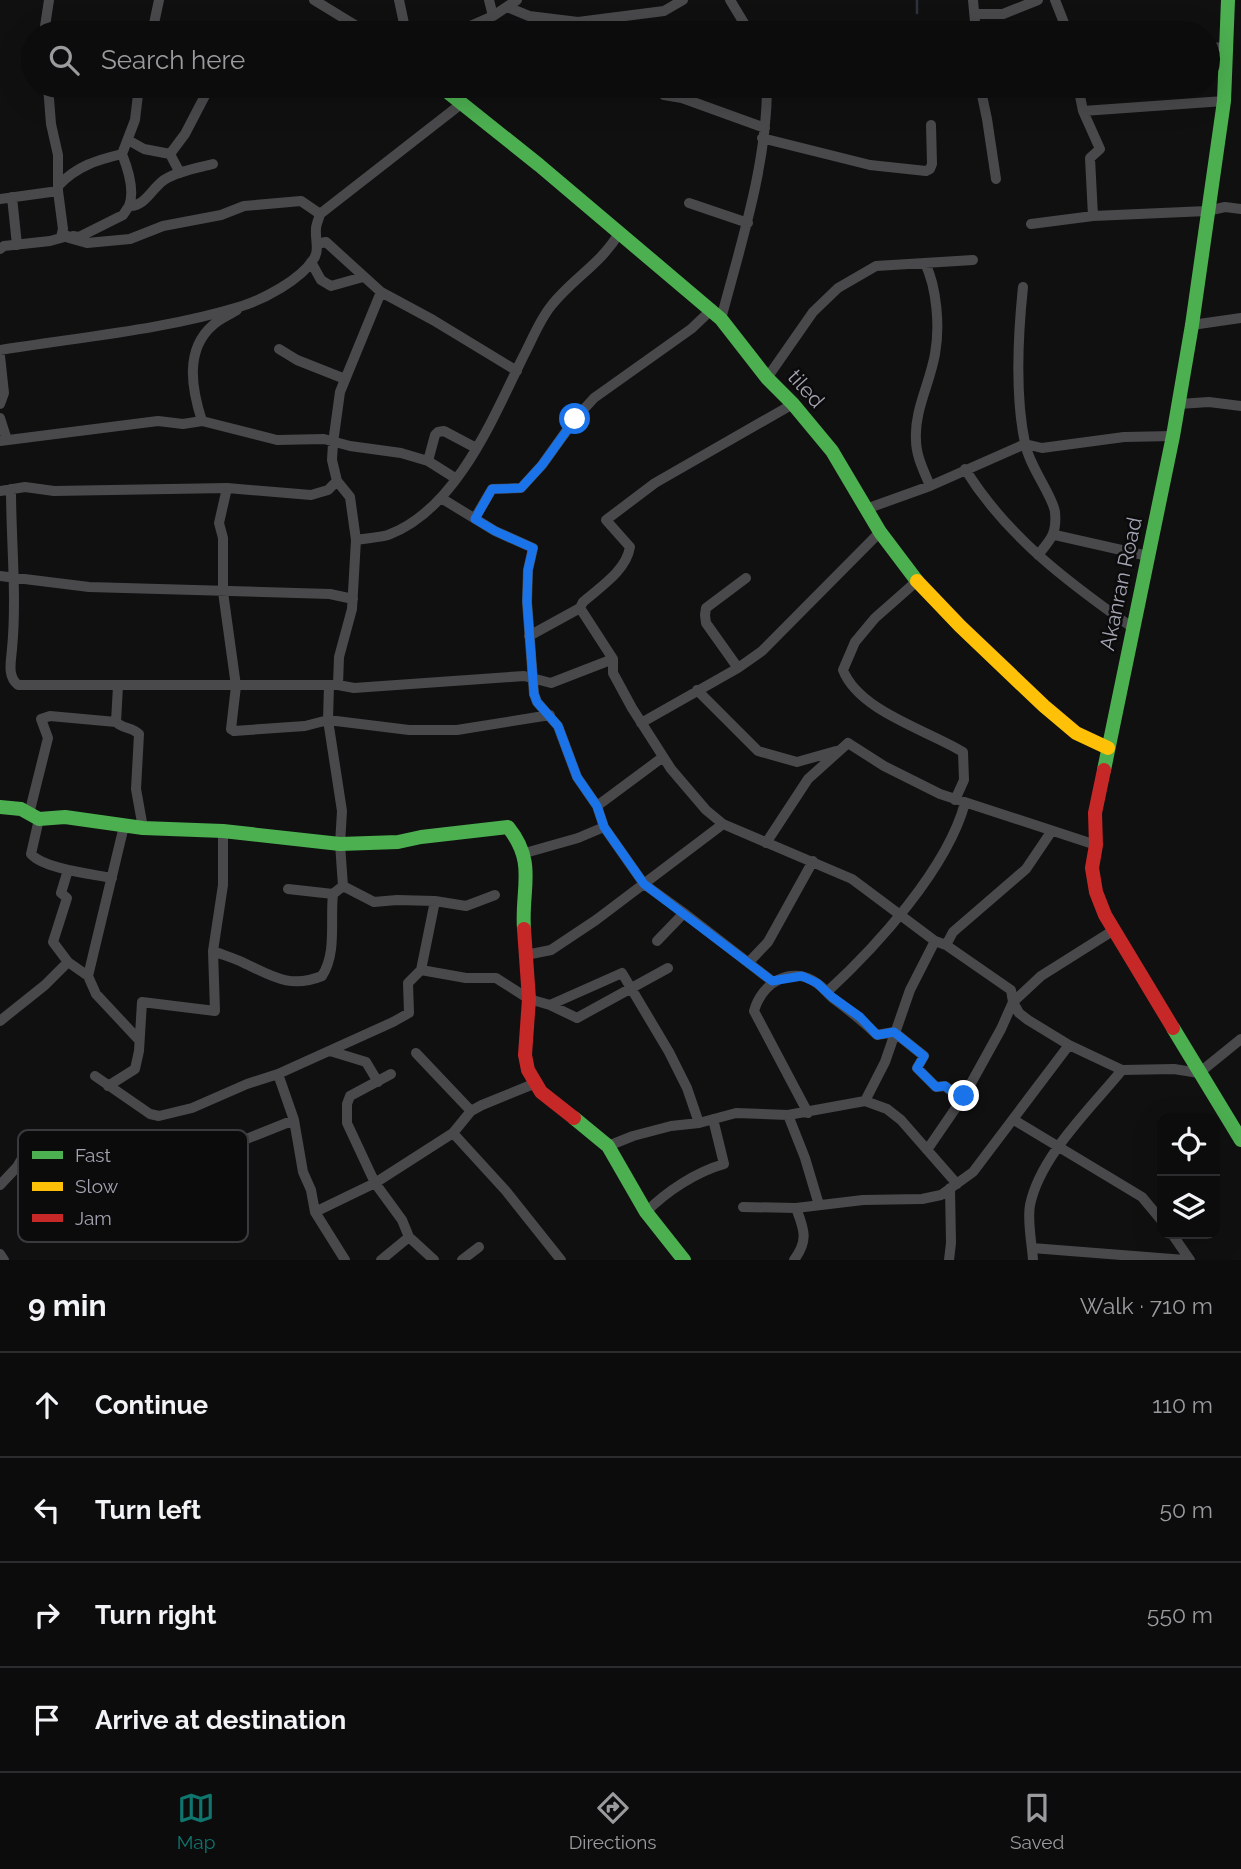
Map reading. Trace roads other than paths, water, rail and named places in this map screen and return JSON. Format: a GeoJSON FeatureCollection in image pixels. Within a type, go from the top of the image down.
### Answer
{"type":"FeatureCollection","features":[{"type":"Feature","properties":{"kind":"street"},"geometry":{"type":"LineString","coordinates":[[46,21],[49,0]]}},
{"type":"Feature","properties":{"kind":"street"},"geometry":{"type":"LineString","coordinates":[[155,21],[159,0]]}},
{"type":"Feature","properties":{"kind":"street"},"geometry":{"type":"LineString","coordinates":[[314,0],[348,21]]}},
{"type":"Feature","properties":{"kind":"street"},"geometry":{"type":"LineString","coordinates":[[399,0],[403,21]]}},
{"type":"Feature","properties":{"kind":"street"},"geometry":{"type":"LineString","coordinates":[[489,0],[493,16]]}},
{"type":"Feature","properties":{"kind":"street"},"geometry":{"type":"LineString","coordinates":[[482,21],[517,0]]}},
{"type":"Feature","properties":{"kind":"street"},"geometry":{"type":"LineString","coordinates":[[586,21],[664,11],[682,0]]}},
{"type":"Feature","properties":{"kind":"street"},"geometry":{"type":"LineString","coordinates":[[730,0],[743,21]]}},
{"type":"Feature","properties":{"kind":"street"},"geometry":{"type":"LineString","coordinates":[[973,0],[975,21]]}},
{"type":"Feature","properties":{"kind":"street"},"geometry":{"type":"LineString","coordinates":[[975,14],[1003,14],[1038,0]]}},
{"type":"Feature","properties":{"kind":"street"},"geometry":{"type":"LineString","coordinates":[[1055,0],[1063,21]]}},
{"type":"Feature","properties":{"kind":"street","name":"Akanran Road"},"geometry":{"type":"LineString","coordinates":[[1228,0],[1224,101],[1192,325],[1173,436],[1095,813],[1096,845],[1092,868],[1096,892],[1114,930],[1199,1073],[1239,1133]]}},
{"type":"Feature","properties":{"kind":"street"},"geometry":{"type":"LineString","coordinates":[[507,7],[529,16],[570,21]]}},
{"type":"Feature","properties":{"kind":"street"},"geometry":{"type":"LineString","coordinates":[[1220,47],[1227,47]]}},
{"type":"Feature","properties":{"kind":"street"},"geometry":{"type":"LineString","coordinates":[[49,98],[58,155],[58,188],[64,237]]}},
{"type":"Feature","properties":{"kind":"street"},"geometry":{"type":"LineString","coordinates":[[0,249],[64,237],[79,237],[123,215],[132,197],[122,154],[138,98]]}},
{"type":"Feature","properties":{"kind":"street"},"geometry":{"type":"LineString","coordinates":[[170,153],[205,98]]}},
{"type":"Feature","properties":{"kind":"street","name":"tiled"},"geometry":{"type":"LineString","coordinates":[[454,98],[539,165],[716,314],[767,378],[793,404],[832,451],[880,532],[917,581],[1044,706],[1076,733],[1108,748]]}},
{"type":"Feature","properties":{"kind":"street"},"geometry":{"type":"LineString","coordinates":[[682,98],[764,133],[870,165],[926,171],[930,169],[931,125]]}},
{"type":"Feature","properties":{"kind":"street"},"geometry":{"type":"LineString","coordinates":[[475,519],[492,489],[521,488],[532,478],[575,419],[594,398],[716,314],[748,223],[764,133],[766,98]]}},
{"type":"Feature","properties":{"kind":"street"},"geometry":{"type":"LineString","coordinates":[[983,98],[996,179]]}},
{"type":"Feature","properties":{"kind":"street"},"geometry":{"type":"LineString","coordinates":[[1080,98],[1083,111],[1100,149],[1090,158],[1093,216]]}},
{"type":"Feature","properties":{"kind":"street"},"geometry":{"type":"LineString","coordinates":[[1083,111],[1224,101]]}},
{"type":"Feature","properties":{"kind":"street"},"geometry":{"type":"LineString","coordinates":[[202,421],[193,382],[193,357],[203,337],[212,326],[243,306],[274,292],[315,259],[316,229],[320,214],[461,104]]}},
{"type":"Feature","properties":{"kind":"street"},"geometry":{"type":"LineString","coordinates":[[128,140],[144,149],[170,153]]}},
{"type":"Feature","properties":{"kind":"street"},"geometry":{"type":"LineString","coordinates":[[170,153],[180,173]]}},
{"type":"Feature","properties":{"kind":"street"},"geometry":{"type":"LineString","coordinates":[[0,199],[58,188],[70,173],[82,166],[122,154]]}},
{"type":"Feature","properties":{"kind":"street"},"geometry":{"type":"LineString","coordinates":[[129,206],[142,202],[164,180],[214,164]]}},
{"type":"Feature","properties":{"kind":"street"},"geometry":{"type":"LineString","coordinates":[[12,197],[17,245]]}},
{"type":"Feature","properties":{"kind":"street"},"geometry":{"type":"LineString","coordinates":[[64,237],[87,243],[130,239],[163,226],[221,215],[244,206],[301,201],[320,214]]}},
{"type":"Feature","properties":{"kind":"street"},"geometry":{"type":"LineString","coordinates":[[689,203],[748,223]]}},
{"type":"Feature","properties":{"kind":"street"},"geometry":{"type":"LineString","coordinates":[[1031,224],[1093,216],[1207,211],[1224,207],[1241,209]]}},
{"type":"Feature","properties":{"kind":"street"},"geometry":{"type":"LineString","coordinates":[[356,540],[387,535],[430,510],[441,498],[476,448],[550,307],[571,284],[603,257],[619,233]]}},
{"type":"Feature","properties":{"kind":"street"},"geometry":{"type":"LineString","coordinates":[[317,244],[326,242],[381,292],[517,371]]}},
{"type":"Feature","properties":{"kind":"street"},"geometry":{"type":"LineString","coordinates":[[767,378],[813,312],[838,288],[876,266],[974,260]]}},
{"type":"Feature","properties":{"kind":"street"},"geometry":{"type":"LineString","coordinates":[[311,262],[321,280],[331,286],[363,277]]}},
{"type":"Feature","properties":{"kind":"street"},"geometry":{"type":"LineString","coordinates":[[925,263],[936,312],[935,353],[915,430],[919,461],[930,486]]}},
{"type":"Feature","properties":{"kind":"street"},"geometry":{"type":"LineString","coordinates":[[1023,287],[1020,388],[1025,444],[1036,475],[1055,509],[1055,535],[1038,555]]}},
{"type":"Feature","properties":{"kind":"street"},"geometry":{"type":"LineString","coordinates":[[333,484],[333,443],[340,392],[381,292]]}},
{"type":"Feature","properties":{"kind":"street"},"geometry":{"type":"LineString","coordinates":[[0,350],[166,324],[243,306]]}},
{"type":"Feature","properties":{"kind":"street"},"geometry":{"type":"LineString","coordinates":[[1192,325],[1241,318]]}},
{"type":"Feature","properties":{"kind":"street"},"geometry":{"type":"LineString","coordinates":[[279,349],[297,360],[345,379]]}},
{"type":"Feature","properties":{"kind":"street"},"geometry":{"type":"LineString","coordinates":[[0,356],[4,393],[0,404]]}},
{"type":"Feature","properties":{"kind":"street"},"geometry":{"type":"LineString","coordinates":[[1179,404],[1209,402],[1241,405]]}},
{"type":"Feature","properties":{"kind":"street"},"geometry":{"type":"LineString","coordinates":[[529,636],[580,608],[628,558],[630,547],[606,520],[655,483],[793,404]]}},
{"type":"Feature","properties":{"kind":"street"},"geometry":{"type":"LineString","coordinates":[[0,418],[3,440],[158,421],[183,424],[202,421],[277,440],[324,439],[333,443],[401,453],[428,461],[453,481],[455,506]]}},
{"type":"Feature","properties":{"kind":"street"},"geometry":{"type":"LineString","coordinates":[[428,461],[438,432],[444,431],[476,448]]}},
{"type":"Feature","properties":{"kind":"street"},"geometry":{"type":"LineString","coordinates":[[866,509],[930,486],[1025,444],[1042,448],[1124,437],[1173,436]]}},
{"type":"Feature","properties":{"kind":"street"},"geometry":{"type":"LineString","coordinates":[[965,469],[984,499],[1038,555],[1072,585],[1133,628]]}},
{"type":"Feature","properties":{"kind":"street"},"geometry":{"type":"LineString","coordinates":[[0,491],[25,488],[54,491],[122,491],[227,488],[311,495],[333,484]]}},
{"type":"Feature","properties":{"kind":"street"},"geometry":{"type":"LineString","coordinates":[[333,484],[350,497],[356,540],[352,610],[339,657],[328,720],[342,811],[340,844],[343,886]]}},
{"type":"Feature","properties":{"kind":"street"},"geometry":{"type":"LineString","coordinates":[[227,488],[219,523],[223,538],[223,592],[236,686],[230,729],[233,731],[305,726],[328,720],[409,730],[457,730],[550,715]]}},
{"type":"Feature","properties":{"kind":"street"},"geometry":{"type":"LineString","coordinates":[[11,489],[13,638],[5,672],[18,685],[333,685],[354,688],[528,677],[551,683],[612,659]]}},
{"type":"Feature","properties":{"kind":"street"},"geometry":{"type":"LineString","coordinates":[[441,498],[495,531],[533,548],[528,570],[531,664],[528,677],[537,702],[558,726],[577,777],[597,806],[604,827],[644,884],[772,981]]}},
{"type":"Feature","properties":{"kind":"street"},"geometry":{"type":"LineString","coordinates":[[642,723],[762,651],[880,532]]}},
{"type":"Feature","properties":{"kind":"street"},"geometry":{"type":"LineString","coordinates":[[1055,535],[1148,556]]}},
{"type":"Feature","properties":{"kind":"street"},"geometry":{"type":"LineString","coordinates":[[0,576],[89,587],[330,594],[353,599]]}},
{"type":"Feature","properties":{"kind":"street"},"geometry":{"type":"LineString","coordinates":[[738,667],[706,623],[705,615],[706,608],[746,578]]}},
{"type":"Feature","properties":{"kind":"street"},"geometry":{"type":"LineString","coordinates":[[827,992],[900,915],[944,855],[960,801],[964,780],[962,752],[878,708],[855,688],[843,670],[855,642],[875,618],[917,581]]}},
{"type":"Feature","properties":{"kind":"street"},"geometry":{"type":"LineString","coordinates":[[580,608],[612,659],[613,673],[663,757],[706,810],[723,824],[852,878],[935,941],[946,945],[1011,990],[1019,1013],[1028,1020],[1069,1045],[1122,1070],[1174,1069],[1199,1073],[1241,1039]]}},
{"type":"Feature","properties":{"kind":"street"},"geometry":{"type":"LineString","coordinates":[[598,665],[613,673]]}},
{"type":"Feature","properties":{"kind":"street"},"geometry":{"type":"LineString","coordinates":[[116,722],[118,685]]}},
{"type":"Feature","properties":{"kind":"street"},"geometry":{"type":"LineString","coordinates":[[697,690],[758,751],[797,762],[836,751]]}},
{"type":"Feature","properties":{"kind":"street"},"geometry":{"type":"LineString","coordinates":[[112,878],[68,870],[34,859],[31,854],[34,816],[48,738],[41,719],[50,716],[116,722],[121,727],[136,730],[140,743],[136,789],[143,828]]}},
{"type":"Feature","properties":{"kind":"street"},"geometry":{"type":"LineString","coordinates":[[766,843],[808,779],[848,743],[856,746],[864,755],[940,794],[1096,845]]}},
{"type":"Feature","properties":{"kind":"street"},"geometry":{"type":"LineString","coordinates":[[597,806],[663,757]]}},
{"type":"Feature","properties":{"kind":"street"},"geometry":{"type":"LineString","coordinates":[[0,807],[20,809],[34,816],[65,817],[124,826],[223,831],[340,844],[398,842],[508,827],[525,853],[524,952],[529,999],[525,1055],[528,1070],[541,1092],[608,1146],[646,1212],[684,1260]]}},
{"type":"Feature","properties":{"kind":"street"},"geometry":{"type":"LineString","coordinates":[[524,952],[531,954],[551,950],[723,824]]}},
{"type":"Feature","properties":{"kind":"street"},"geometry":{"type":"LineString","coordinates":[[88,976],[124,826]]}},
{"type":"Feature","properties":{"kind":"street"},"geometry":{"type":"LineString","coordinates":[[525,853],[578,838],[604,827]]}},
{"type":"Feature","properties":{"kind":"street"},"geometry":{"type":"LineString","coordinates":[[108,1086],[135,1069],[139,1051],[142,1002],[215,1011],[213,951],[223,885],[223,831]]}},
{"type":"Feature","properties":{"kind":"street"},"geometry":{"type":"LineString","coordinates":[[946,945],[953,932],[1026,869],[1051,832]]}},
{"type":"Feature","properties":{"kind":"street"},"geometry":{"type":"LineString","coordinates":[[749,962],[768,942],[813,861]]}},
{"type":"Feature","properties":{"kind":"street"},"geometry":{"type":"LineString","coordinates":[[68,870],[61,893],[67,898],[53,942],[68,962],[88,976],[96,994],[139,1040]]}},
{"type":"Feature","properties":{"kind":"street"},"geometry":{"type":"LineString","coordinates":[[288,888],[333,894],[343,886]]}},
{"type":"Feature","properties":{"kind":"street"},"geometry":{"type":"LineString","coordinates":[[343,886],[374,902],[435,901],[466,906],[495,895]]}},
{"type":"Feature","properties":{"kind":"street"},"geometry":{"type":"LineString","coordinates":[[213,951],[284,981],[322,976],[327,969],[331,951],[333,894]]}},
{"type":"Feature","properties":{"kind":"street"},"geometry":{"type":"LineString","coordinates":[[95,1076],[150,1114],[159,1116],[192,1108],[247,1083],[278,1074],[409,1013],[408,983],[421,970],[435,901]]}},
{"type":"Feature","properties":{"kind":"street"},"geometry":{"type":"LineString","coordinates":[[657,941],[684,913]]}},
{"type":"Feature","properties":{"kind":"street"},"geometry":{"type":"LineString","coordinates":[[927,1150],[964,1096],[1002,1029],[1013,1002],[1041,976],[1114,930]]}},
{"type":"Feature","properties":{"kind":"street"},"geometry":{"type":"LineString","coordinates":[[865,1101],[885,1062],[910,990],[935,941]]}},
{"type":"Feature","properties":{"kind":"street"},"geometry":{"type":"LineString","coordinates":[[0,1021],[45,985],[68,962]]}},
{"type":"Feature","properties":{"kind":"street"},"geometry":{"type":"LineString","coordinates":[[421,970],[466,978],[496,978],[529,999],[550,1005],[577,1018],[668,968]]}},
{"type":"Feature","properties":{"kind":"street"},"geometry":{"type":"LineString","coordinates":[[550,1005],[622,973],[681,1076],[699,1123]]}},
{"type":"Feature","properties":{"kind":"street"},"geometry":{"type":"LineString","coordinates":[[808,1113],[754,1011],[757,999],[772,981],[802,976],[817,983],[860,1017],[877,1035],[894,1032],[924,1056],[917,1068],[936,1087],[945,1086],[959,1097],[964,1096]]}},
{"type":"Feature","properties":{"kind":"street"},"geometry":{"type":"LineString","coordinates":[[743,1207],[796,1208],[863,1200],[922,1199],[941,1195],[973,1172],[1069,1045]]}},
{"type":"Feature","properties":{"kind":"street"},"geometry":{"type":"LineString","coordinates":[[330,1051],[366,1062],[378,1082]]}},
{"type":"Feature","properties":{"kind":"street"},"geometry":{"type":"LineString","coordinates":[[416,1053],[471,1111]]}},
{"type":"Feature","properties":{"kind":"street"},"geometry":{"type":"LineString","coordinates":[[1033,1260],[1029,1208],[1036,1185],[1059,1146],[1122,1070]]}},
{"type":"Feature","properties":{"kind":"street"},"geometry":{"type":"LineString","coordinates":[[391,1073],[350,1096],[346,1123],[375,1183],[402,1220],[409,1237],[435,1260]]}},
{"type":"Feature","properties":{"kind":"street"},"geometry":{"type":"LineString","coordinates":[[278,1074],[294,1120],[303,1172],[311,1190],[315,1212],[342,1259]]}},
{"type":"Feature","properties":{"kind":"street"},"geometry":{"type":"LineString","coordinates":[[315,1212],[375,1183],[453,1133],[471,1111],[496,1097],[536,1083]]}},
{"type":"Feature","properties":{"kind":"street"},"geometry":{"type":"LineString","coordinates":[[608,1146],[671,1126],[699,1123],[736,1113],[788,1115],[865,1101],[887,1109],[901,1120],[953,1186],[949,1260]]}},
{"type":"Feature","properties":{"kind":"street"},"geometry":{"type":"LineString","coordinates":[[788,1115],[819,1205]]}},
{"type":"Feature","properties":{"kind":"street"},"geometry":{"type":"LineString","coordinates":[[646,1212],[676,1187],[699,1176],[709,1167],[724,1164],[713,1119]]}},
{"type":"Feature","properties":{"kind":"street"},"geometry":{"type":"LineString","coordinates":[[248,1138],[294,1120]]}},
{"type":"Feature","properties":{"kind":"street"},"geometry":{"type":"LineString","coordinates":[[1014,1120],[1142,1197],[1157,1214]]}},
{"type":"Feature","properties":{"kind":"street"},"geometry":{"type":"LineString","coordinates":[[453,1133],[506,1191],[561,1260]]}},
{"type":"Feature","properties":{"kind":"street"},"geometry":{"type":"LineString","coordinates":[[0,1185],[18,1167]]}},
{"type":"Feature","properties":{"kind":"street"},"geometry":{"type":"LineString","coordinates":[[794,1260],[801,1251],[805,1231],[796,1208]]}},
{"type":"Feature","properties":{"kind":"street"},"geometry":{"type":"LineString","coordinates":[[381,1260],[409,1237]]}},
{"type":"Feature","properties":{"kind":"street"},"geometry":{"type":"LineString","coordinates":[[1175,1239],[1187,1260]]}},
{"type":"Feature","properties":{"kind":"street"},"geometry":{"type":"LineString","coordinates":[[462,1260],[479,1247]]}},
{"type":"Feature","properties":{"kind":"street"},"geometry":{"type":"LineString","coordinates":[[1032,1248],[1187,1260]]}},
{"type":"Feature","properties":{"kind":"street"},"geometry":{"type":"LineString","coordinates":[[0,1254],[4,1260]]}},
{"type":"Feature","properties":{"kind":"waterway"},"geometry":{"type":"LineString","coordinates":[[917,0],[917,13]]}}]}
